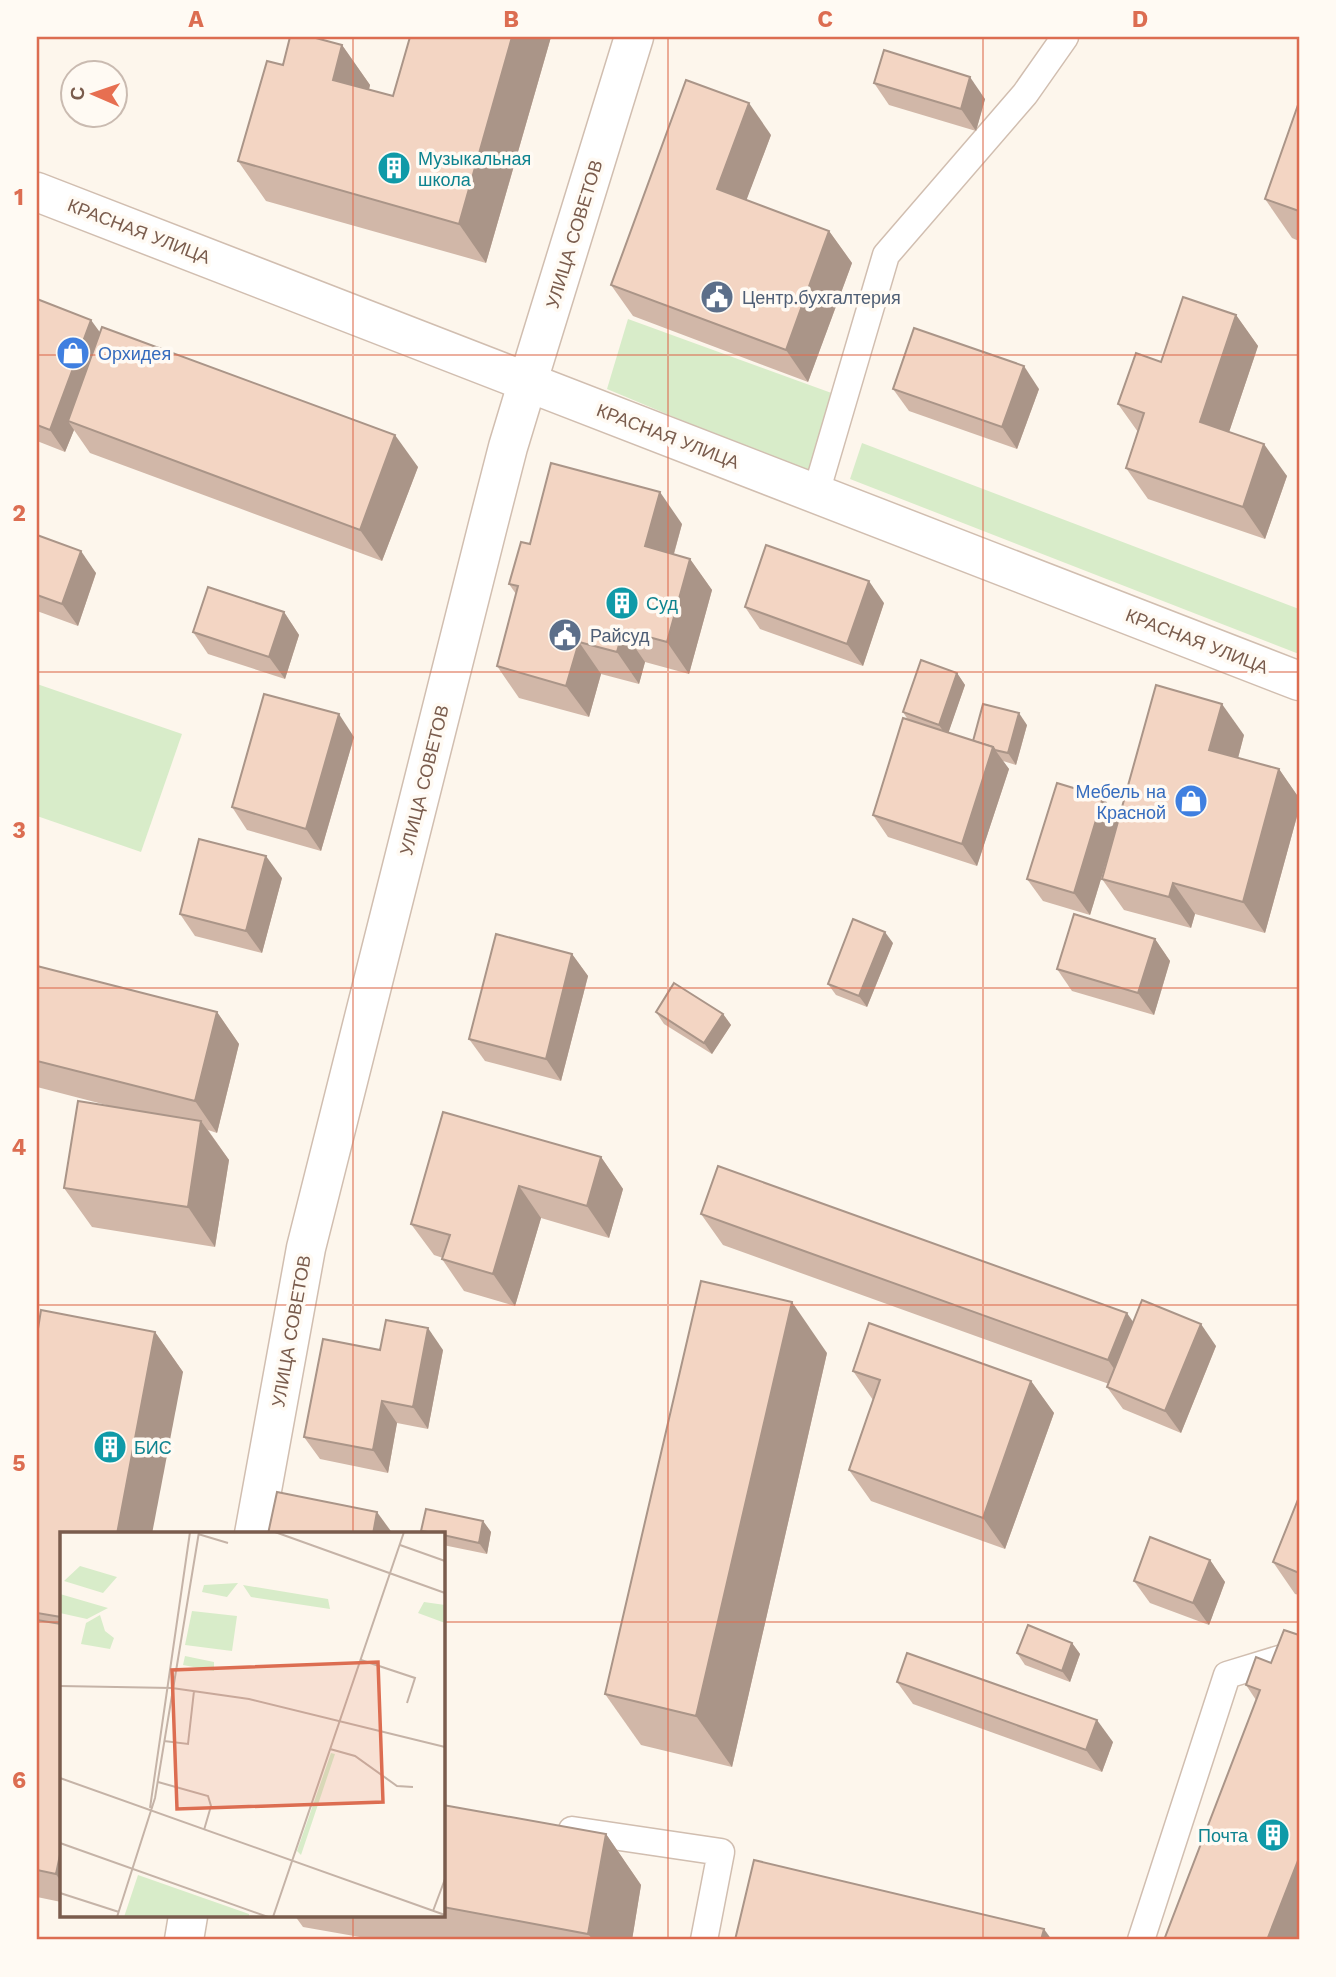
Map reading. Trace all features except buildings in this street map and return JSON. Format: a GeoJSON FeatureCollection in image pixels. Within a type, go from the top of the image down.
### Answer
{"type":"FeatureCollection","features":[{"type":"Feature","properties":{"kind":"street","name":"УЛИЦА СОВЕТОВ"},"geometry":{"type":"LineString","coordinates":[[254,1532],[306,1248],[488,524],[508,447],[634,37]]}},
{"type":"Feature","properties":{"kind":"street","name":"КРАСНАЯ УЛИЦА"},"geometry":{"type":"LineString","coordinates":[[37,192],[1299,681]]}},
{"type":"Feature","properties":{"kind":"street"},"geometry":{"type":"LineString","coordinates":[[184,1940],[188,1918]]}},
{"type":"Feature","properties":{"kind":"lane"},"geometry":{"type":"LineString","coordinates":[[816,493],[886,255],[1025,94],[1065,37]]}},
{"type":"Feature","properties":{"kind":"lane"},"geometry":{"type":"LineString","coordinates":[[1141,1940],[1227,1675],[1299,1653]]}},
{"type":"Feature","properties":{"kind":"lane"},"geometry":{"type":"LineString","coordinates":[[549,1826],[720,1852],[704,1940]]}},
{"type":"Feature","properties":{"kind":"green space"},"geometry":{"type":"Polygon","coordinates":[[[628,319],[837,395],[810,474],[607,389],[628,319]]]}},
{"type":"Feature","properties":{"kind":"green space"},"geometry":{"type":"Polygon","coordinates":[[[862,443],[1299,609],[1299,654],[850,479],[862,443]]]}},
{"type":"Feature","properties":{"kind":"green space"},"geometry":{"type":"Polygon","coordinates":[[[37,684],[182,734],[141,852],[37,816],[37,684]]]}},
{"type":"Feature","properties":{"kind":"place","name":"Музыкальная школа"},"geometry":{"type":"Point","coordinates":[394,168]}},
{"type":"Feature","properties":{"kind":"place","name":"Центр.бухгалтерия"},"geometry":{"type":"Point","coordinates":[717,297]}},
{"type":"Feature","properties":{"kind":"place","name":"Орхидея"},"geometry":{"type":"Point","coordinates":[73,353]}},
{"type":"Feature","properties":{"kind":"place","name":"Суд"},"geometry":{"type":"Point","coordinates":[622,603]}},
{"type":"Feature","properties":{"kind":"place","name":"Райсуд"},"geometry":{"type":"Point","coordinates":[565,635]}},
{"type":"Feature","properties":{"kind":"place","name":"Мебель на Красной"},"geometry":{"type":"Point","coordinates":[1191,801]}},
{"type":"Feature","properties":{"kind":"place","name":"БИС"},"geometry":{"type":"Point","coordinates":[110,1447]}},
{"type":"Feature","properties":{"kind":"place","name":"Почта"},"geometry":{"type":"Point","coordinates":[1273,1835]}}]}
